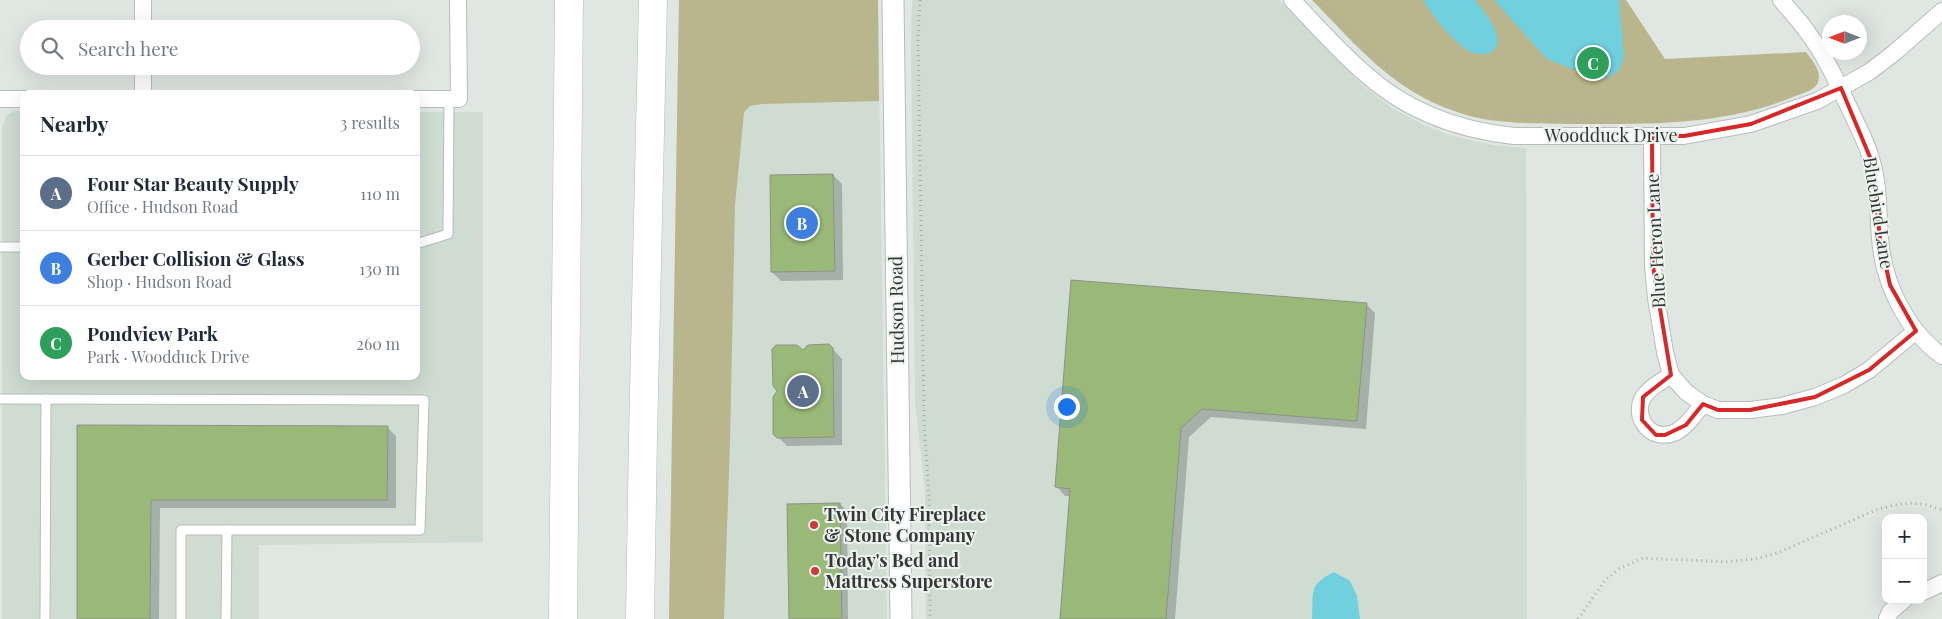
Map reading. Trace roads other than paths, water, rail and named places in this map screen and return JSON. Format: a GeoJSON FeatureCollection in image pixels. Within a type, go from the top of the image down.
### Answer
{"type":"FeatureCollection","features":[{"type":"Feature","properties":{"kind":"highway"},"geometry":{"type":"LineString","coordinates":[[563,619],[569,0]]}},
{"type":"Feature","properties":{"kind":"highway"},"geometry":{"type":"LineString","coordinates":[[640,619],[642,437],[653,0]]}},
{"type":"Feature","properties":{"kind":"highway"},"geometry":{"type":"LineString","coordinates":[[552,619],[564,540]]}},
{"type":"Feature","properties":{"kind":"street"},"geometry":{"type":"LineString","coordinates":[[143,0],[143,20]]}},
{"type":"Feature","properties":{"kind":"street"},"geometry":{"type":"LineString","coordinates":[[420,99],[454,99],[458,0]]}},
{"type":"Feature","properties":{"kind":"street","name":"Hudson Road"},"geometry":{"type":"LineString","coordinates":[[893,0],[901,619]]}},
{"type":"Feature","properties":{"kind":"street","name":"Woodduck Drive"},"geometry":{"type":"LineString","coordinates":[[1292,0],[1362,72],[1390,93],[1423,113],[1458,126],[1487,133],[1514,136],[1652,136],[1692,134],[1751,124],[1817,101],[1869,72],[1942,11]]}},
{"type":"Feature","properties":{"kind":"street","name":"Bluebird Lane"},"geometry":{"type":"LineString","coordinates":[[1782,0],[1808,33],[1841,88],[1872,162],[1879,208],[1883,260],[1890,285],[1901,309],[1916,331],[1932,349],[1942,356]]}},
{"type":"Feature","properties":{"kind":"street"},"geometry":{"type":"LineString","coordinates":[[143,75],[143,90]]}},
{"type":"Feature","properties":{"kind":"street"},"geometry":{"type":"LineString","coordinates":[[0,99],[20,99]]}},
{"type":"Feature","properties":{"kind":"street","name":"Blue Heron Lane"},"geometry":{"type":"LineString","coordinates":[[1652,136],[1653,266],[1656,298],[1671,375],[1686,392],[1703,404],[1718,410],[1750,410],[1782,406],[1814,398],[1844,385],[1869,370],[1916,331]]}},
{"type":"Feature","properties":{"kind":"street"},"geometry":{"type":"LineString","coordinates":[[1671,375],[1650,389],[1643,397],[1641,407],[1642,420],[1648,430],[1656,435],[1665,436],[1677,432],[1686,425],[1703,404]]}},
{"type":"Feature","properties":{"kind":"street"},"geometry":{"type":"LineString","coordinates":[[1927,590],[1942,583]]}},
{"type":"Feature","properties":{"kind":"street"},"geometry":{"type":"LineString","coordinates":[[1887,619],[1890,612],[1899,604]]}},
{"type":"Feature","properties":{"kind":"lane"},"geometry":{"type":"LineString","coordinates":[[420,243],[448,234],[454,99]]}},
{"type":"Feature","properties":{"kind":"lane"},"geometry":{"type":"LineString","coordinates":[[0,247],[20,248]]}},
{"type":"Feature","properties":{"kind":"lane"},"geometry":{"type":"LineString","coordinates":[[0,399],[424,400],[420,530],[181,530],[181,619]]}},
{"type":"Feature","properties":{"kind":"lane"},"geometry":{"type":"LineString","coordinates":[[45,619],[46,399]]}},
{"type":"Feature","properties":{"kind":"lane"},"geometry":{"type":"LineString","coordinates":[[226,619],[227,530]]}},
{"type":"Feature","properties":{"kind":"water"},"geometry":{"type":"Polygon","coordinates":[[[1423,0],[1475,0],[1494,27],[1498,42],[1495,49],[1489,53],[1478,54],[1464,48],[1444,29],[1423,0]]]}},
{"type":"Feature","properties":{"kind":"water"},"geometry":{"type":"Polygon","coordinates":[[[1494,0],[1619,0],[1624,58],[1618,72],[1603,79],[1547,59],[1494,0]]]}},
{"type":"Feature","properties":{"kind":"water"},"geometry":{"type":"Polygon","coordinates":[[[1334,572],[1350,581],[1357,596],[1360,619],[1312,619],[1313,596],[1316,586],[1319,581],[1334,572]]]}},
{"type":"Feature","properties":{"kind":"place","name":"Pondview Park"},"geometry":{"type":"Point","coordinates":[1593,63]}},
{"type":"Feature","properties":{"kind":"place","name":"Gerber Collision & Glass"},"geometry":{"type":"Point","coordinates":[802,223]}},
{"type":"Feature","properties":{"kind":"place","name":"Four Star Beauty Supply"},"geometry":{"type":"Point","coordinates":[803,391]}},
{"type":"Feature","properties":{"kind":"place","name":"Twin City Fireplace & Stone Company"},"geometry":{"type":"Point","coordinates":[814,525]}},
{"type":"Feature","properties":{"kind":"place","name":"Today's Bed and Mattress Superstore"},"geometry":{"type":"Point","coordinates":[815,571]}}]}
